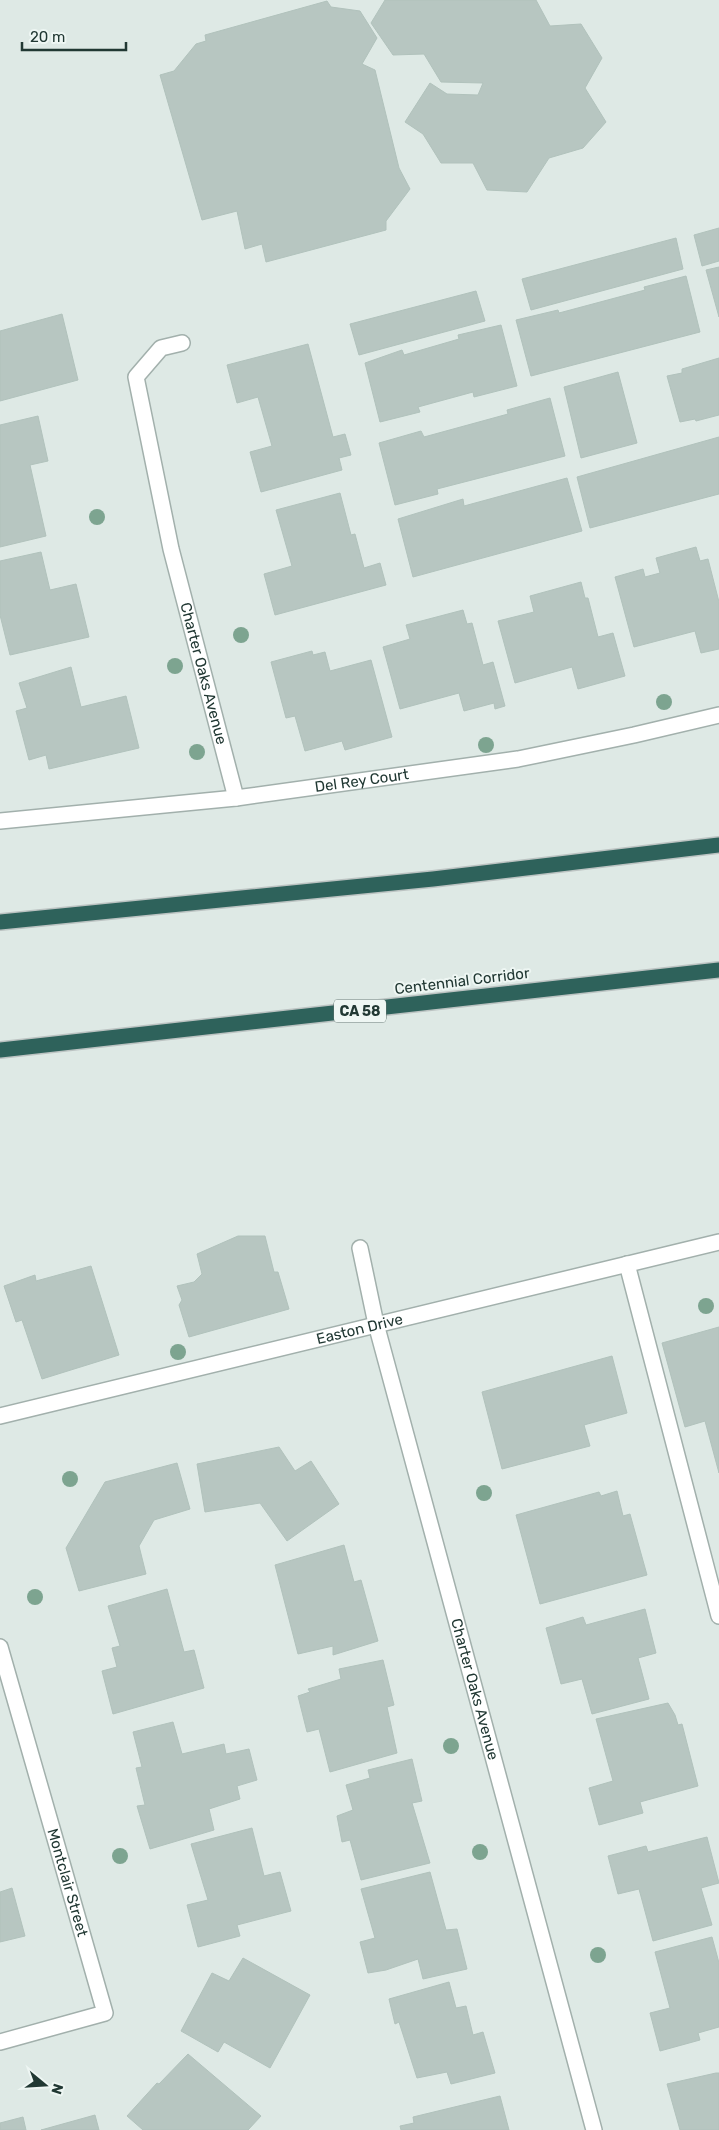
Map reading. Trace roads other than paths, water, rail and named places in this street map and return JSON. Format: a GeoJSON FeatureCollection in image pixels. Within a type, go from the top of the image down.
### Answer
{"type":"FeatureCollection","features":[{"type":"Feature","properties":{"kind":"highway"},"geometry":{"type":"LineString","coordinates":[[0,922],[433,879],[719,845]]}},
{"type":"Feature","properties":{"kind":"highway","name":"Centennial Corridor"},"geometry":{"type":"LineString","coordinates":[[0,1050],[719,970]]}},
{"type":"Feature","properties":{"kind":"street","name":"Charter Oaks Avenue"},"geometry":{"type":"LineString","coordinates":[[182,343],[162,348],[136,377],[171,549],[236,798]]}},
{"type":"Feature","properties":{"kind":"street","name":"Del Rey Court"},"geometry":{"type":"LineString","coordinates":[[0,822],[236,798],[518,759],[634,736],[719,714]]}},
{"type":"Feature","properties":{"kind":"street","name":"Easton Drive"},"geometry":{"type":"LineString","coordinates":[[0,1416],[719,1242]]}},
{"type":"Feature","properties":{"kind":"street","name":"Charter Oaks Avenue"},"geometry":{"type":"LineString","coordinates":[[360,1248],[376,1324],[594,2130]]}},
{"type":"Feature","properties":{"kind":"street"},"geometry":{"type":"LineString","coordinates":[[626,1264],[714,1579],[719,1616]]}},
{"type":"Feature","properties":{"kind":"street","name":"Montclair Street"},"geometry":{"type":"LineString","coordinates":[[0,1647],[105,2013],[0,2042]]}}]}
